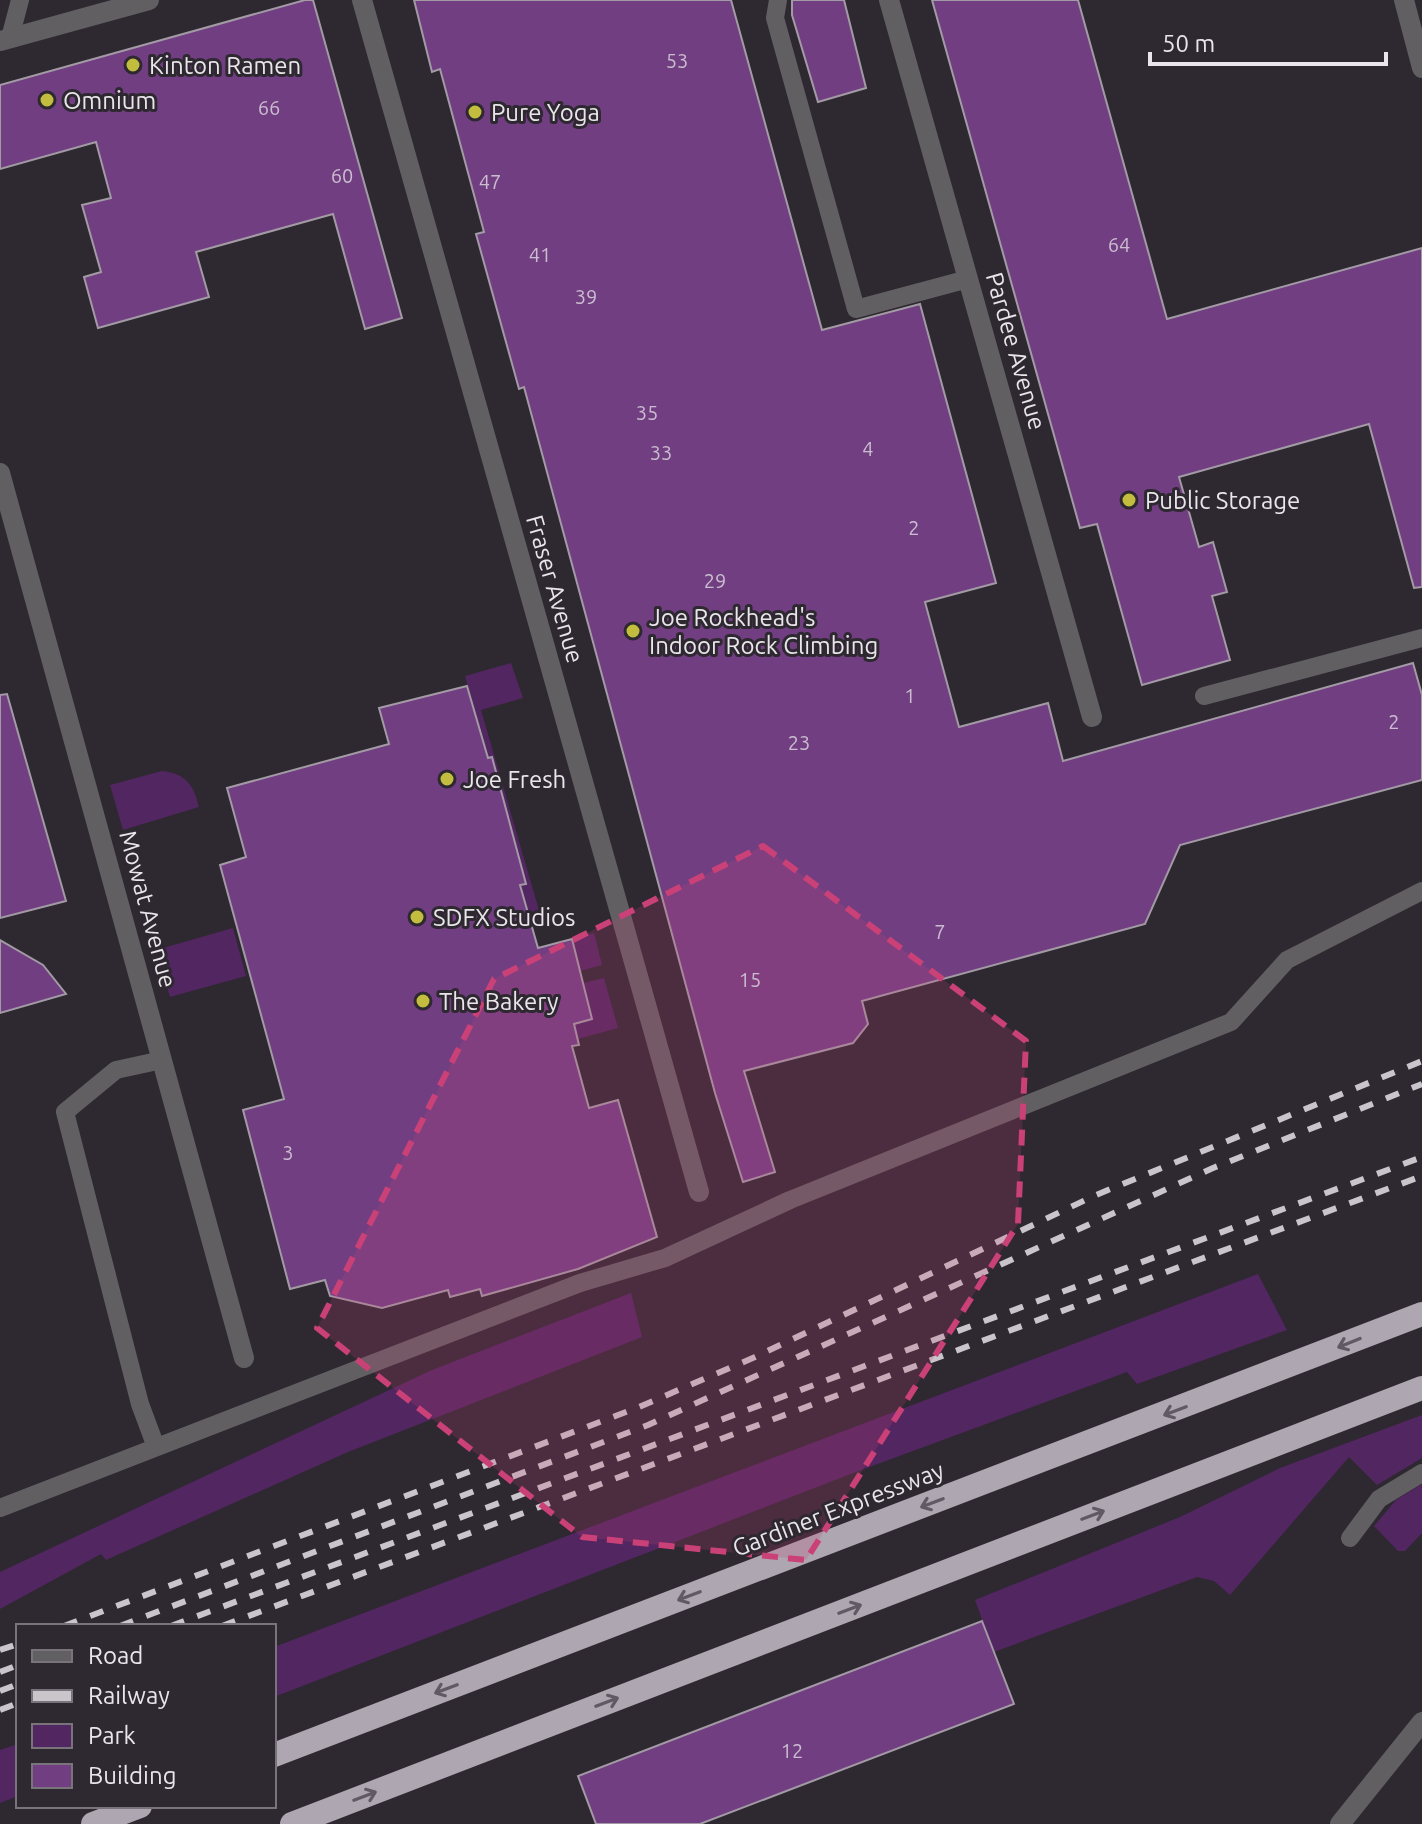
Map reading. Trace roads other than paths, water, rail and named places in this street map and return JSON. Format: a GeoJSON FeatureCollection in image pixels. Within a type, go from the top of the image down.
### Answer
{"type":"FeatureCollection","features":[{"type":"Feature","properties":{"kind":"highway","name":"Gardiner Expressway"},"geometry":{"type":"LineString","coordinates":[[276,1754],[1422,1314]]}},
{"type":"Feature","properties":{"kind":"highway"},"geometry":{"type":"LineString","coordinates":[[292,1824],[1422,1388]]}},
{"type":"Feature","properties":{"kind":"highway"},"geometry":{"type":"LineString","coordinates":[[93,1824],[135,1808]]}},
{"type":"Feature","properties":{"kind":"street"},"geometry":{"type":"LineString","coordinates":[[5,40],[149,0]]}},
{"type":"Feature","properties":{"kind":"street","name":"Fraser Avenue"},"geometry":{"type":"LineString","coordinates":[[362,0],[699,1192]]}},
{"type":"Feature","properties":{"kind":"street","name":"Pardee Avenue"},"geometry":{"type":"LineString","coordinates":[[889,0],[1092,717]]}},
{"type":"Feature","properties":{"kind":"street"},"geometry":{"type":"LineString","coordinates":[[1404,0],[1422,68]]}},
{"type":"Feature","properties":{"kind":"street","name":"Mowat Avenue"},"geometry":{"type":"LineString","coordinates":[[0,473],[244,1358]]}},
{"type":"Feature","properties":{"kind":"street"},"geometry":{"type":"LineString","coordinates":[[1340,1824],[1422,1722]]}},
{"type":"Feature","properties":{"kind":"lane"},"geometry":{"type":"LineString","coordinates":[[5,40],[20,0]]}},
{"type":"Feature","properties":{"kind":"lane"},"geometry":{"type":"LineString","coordinates":[[778,0],[775,18],[856,309],[968,279]]}},
{"type":"Feature","properties":{"kind":"lane"},"geometry":{"type":"LineString","coordinates":[[1204,696],[1422,638]]}},
{"type":"Feature","properties":{"kind":"lane"},"geometry":{"type":"LineString","coordinates":[[0,1508],[580,1283],[665,1258],[790,1200],[1231,1022],[1287,960],[1422,891]]}},
{"type":"Feature","properties":{"kind":"lane"},"geometry":{"type":"LineString","coordinates":[[156,1447],[140,1404],[65,1112],[116,1070],[162,1060]]}},
{"type":"Feature","properties":{"kind":"lane"},"geometry":{"type":"LineString","coordinates":[[1350,1538],[1379,1499],[1422,1473]]}},
{"type":"Feature","properties":{"kind":"railway"},"geometry":{"type":"LineString","coordinates":[[69,1624],[639,1407],[755,1357],[1096,1195],[1422,1061]]}},
{"type":"Feature","properties":{"kind":"railway"},"geometry":{"type":"LineString","coordinates":[[125,1624],[648,1425],[1213,1168],[1422,1084]]}},
{"type":"Feature","properties":{"kind":"railway"},"geometry":{"type":"LineString","coordinates":[[176,1624],[1422,1157]]}},
{"type":"Feature","properties":{"kind":"railway"},"geometry":{"type":"LineString","coordinates":[[227,1624],[1422,1176]]}},
{"type":"Feature","properties":{"kind":"railway"},"geometry":{"type":"LineString","coordinates":[[0,1650],[16,1645]]}},
{"type":"Feature","properties":{"kind":"railway"},"geometry":{"type":"LineString","coordinates":[[0,1672],[16,1666]]}},
{"type":"Feature","properties":{"kind":"railway"},"geometry":{"type":"LineString","coordinates":[[0,1691],[16,1685]]}},
{"type":"Feature","properties":{"kind":"railway"},"geometry":{"type":"LineString","coordinates":[[0,1710],[16,1704]]}},
{"type":"Feature","properties":{"kind":"place","name":"Kinton Ramen"},"geometry":{"type":"Point","coordinates":[133,65]}},
{"type":"Feature","properties":{"kind":"place","name":"Omnium"},"geometry":{"type":"Point","coordinates":[47,100]}},
{"type":"Feature","properties":{"kind":"place","name":"Pure Yoga"},"geometry":{"type":"Point","coordinates":[475,112]}},
{"type":"Feature","properties":{"kind":"place","name":"Public Storage"},"geometry":{"type":"Point","coordinates":[1129,500]}},
{"type":"Feature","properties":{"kind":"place","name":"Joe Rockhead's Indoor Rock Climbing"},"geometry":{"type":"Point","coordinates":[633,631]}},
{"type":"Feature","properties":{"kind":"place","name":"Joe Fresh"},"geometry":{"type":"Point","coordinates":[447,779]}},
{"type":"Feature","properties":{"kind":"place","name":"SDFX Studios"},"geometry":{"type":"Point","coordinates":[417,917]}},
{"type":"Feature","properties":{"kind":"place","name":"The Bakery"},"geometry":{"type":"Point","coordinates":[423,1001]}}]}
